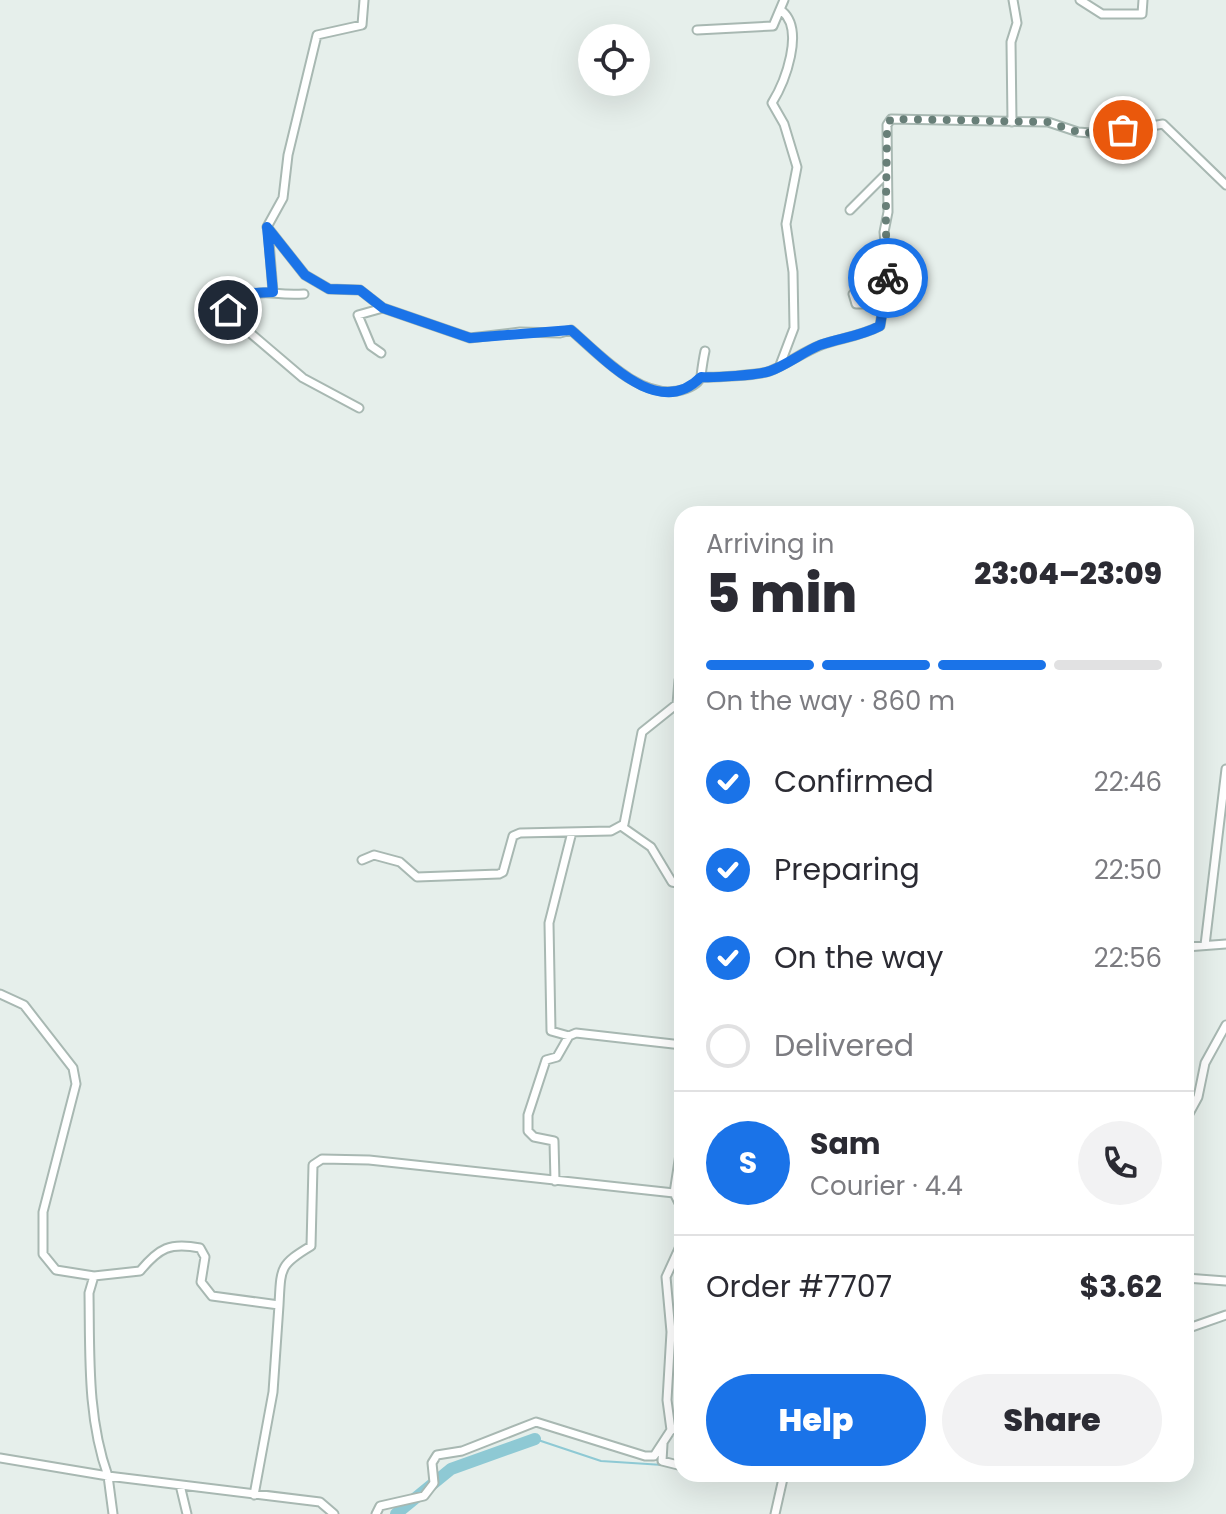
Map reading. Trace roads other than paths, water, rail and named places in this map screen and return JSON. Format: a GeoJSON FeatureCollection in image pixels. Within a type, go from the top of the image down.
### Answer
{"type":"FeatureCollection","features":[{"type":"Feature","properties":{"kind":"street"},"geometry":{"type":"LineString","coordinates":[[273,292],[267,227],[283,198],[288,155],[317,35],[362,25],[364,0]]}},
{"type":"Feature","properties":{"kind":"street"},"geometry":{"type":"LineString","coordinates":[[697,30],[773,26],[782,11],[784,0]]}},
{"type":"Feature","properties":{"kind":"street"},"geometry":{"type":"LineString","coordinates":[[1012,122],[1011,42],[1017,23],[1013,0]]}},
{"type":"Feature","properties":{"kind":"street"},"geometry":{"type":"LineString","coordinates":[[1080,0],[1102,14],[1142,14],[1143,0]]}},
{"type":"Feature","properties":{"kind":"street"},"geometry":{"type":"LineString","coordinates":[[779,367],[794,328],[793,272],[786,224],[797,167],[784,124],[773,108],[783,86],[793,28],[790,17],[782,11]]}},
{"type":"Feature","properties":{"kind":"street"},"geometry":{"type":"LineString","coordinates":[[701,377],[757,374],[779,367],[818,346],[862,336],[880,326],[888,277],[884,232],[888,212],[887,125],[891,119],[1048,122],[1078,132],[1104,134],[1163,124],[1226,185]]}},
{"type":"Feature","properties":{"kind":"street"},"geometry":{"type":"LineString","coordinates":[[850,210],[887,173]]}},
{"type":"Feature","properties":{"kind":"street"},"geometry":{"type":"LineString","coordinates":[[267,227],[305,275],[329,289],[360,290],[383,308],[470,338],[571,330],[597,355],[644,389],[662,393],[692,387],[701,377],[705,351]]}},
{"type":"Feature","properties":{"kind":"street"},"geometry":{"type":"LineString","coordinates":[[304,294],[252,293],[228,310],[303,378],[359,408]]}},
{"type":"Feature","properties":{"kind":"street"},"geometry":{"type":"LineString","coordinates":[[853,294],[856,304],[883,304]]}},
{"type":"Feature","properties":{"kind":"street"},"geometry":{"type":"LineString","coordinates":[[381,353],[371,346],[358,315],[383,308]]}},
{"type":"Feature","properties":{"kind":"street"},"geometry":{"type":"LineString","coordinates":[[362,860],[374,855],[400,862],[417,877],[499,874],[503,872],[513,836],[611,831],[624,824],[642,732],[674,706]]}},
{"type":"Feature","properties":{"kind":"street"},"geometry":{"type":"LineString","coordinates":[[1205,945],[1226,769]]}},
{"type":"Feature","properties":{"kind":"street"},"geometry":{"type":"LineString","coordinates":[[621,826],[651,847],[674,882]]}},
{"type":"Feature","properties":{"kind":"street"},"geometry":{"type":"LineString","coordinates":[[569,1036],[551,1031],[547,977],[549,923],[572,832]]}},
{"type":"Feature","properties":{"kind":"street"},"geometry":{"type":"LineString","coordinates":[[1194,946],[1226,944]]}},
{"type":"Feature","properties":{"kind":"street"},"geometry":{"type":"LineString","coordinates":[[0,994],[24,1005],[73,1068],[76,1084],[43,1212],[43,1254],[56,1270],[94,1276],[140,1271],[157,1250],[176,1243],[200,1248],[205,1257],[201,1282],[212,1296],[279,1305]]}},
{"type":"Feature","properties":{"kind":"street"},"geometry":{"type":"LineString","coordinates":[[1194,1104],[1205,1063],[1226,1025]]}},
{"type":"Feature","properties":{"kind":"street"},"geometry":{"type":"LineString","coordinates":[[555,1181],[554,1141],[534,1137],[528,1131],[528,1115],[546,1060],[557,1057],[569,1036],[576,1033],[674,1044]]}},
{"type":"Feature","properties":{"kind":"street"},"geometry":{"type":"LineString","coordinates":[[254,1495],[273,1392],[281,1269],[286,1261],[311,1246],[313,1165],[322,1159],[385,1162],[674,1193]]}},
{"type":"Feature","properties":{"kind":"street"},"geometry":{"type":"LineString","coordinates":[[376,1514],[380,1506],[424,1496],[434,1483],[432,1463],[437,1455],[462,1451],[536,1422],[645,1456],[654,1456],[671,1430],[667,1400],[671,1332],[666,1277],[674,1260]]}},
{"type":"Feature","properties":{"kind":"street"},"geometry":{"type":"LineString","coordinates":[[94,1276],[89,1293],[92,1403],[113,1514]]}},
{"type":"Feature","properties":{"kind":"street"},"geometry":{"type":"LineString","coordinates":[[1194,1279],[1226,1281]]}},
{"type":"Feature","properties":{"kind":"street"},"geometry":{"type":"LineString","coordinates":[[1194,1326],[1226,1315]]}},
{"type":"Feature","properties":{"kind":"street"},"geometry":{"type":"LineString","coordinates":[[663,1442],[662,1461],[674,1464]]}},
{"type":"Feature","properties":{"kind":"street"},"geometry":{"type":"LineString","coordinates":[[0,1458],[108,1476],[320,1502],[334,1514]]}},
{"type":"Feature","properties":{"kind":"street"},"geometry":{"type":"LineString","coordinates":[[775,1514],[782,1482]]}},
{"type":"Feature","properties":{"kind":"street"},"geometry":{"type":"LineString","coordinates":[[180,1485],[187,1514]]}},
{"type":"Feature","properties":{"kind":"waterway"},"geometry":{"type":"LineString","coordinates":[[535,1439],[601,1461],[663,1465]]}},
{"type":"Feature","properties":{"kind":"waterway"},"geometry":{"type":"LineString","coordinates":[[396,1514],[451,1469],[535,1439]]}}]}
